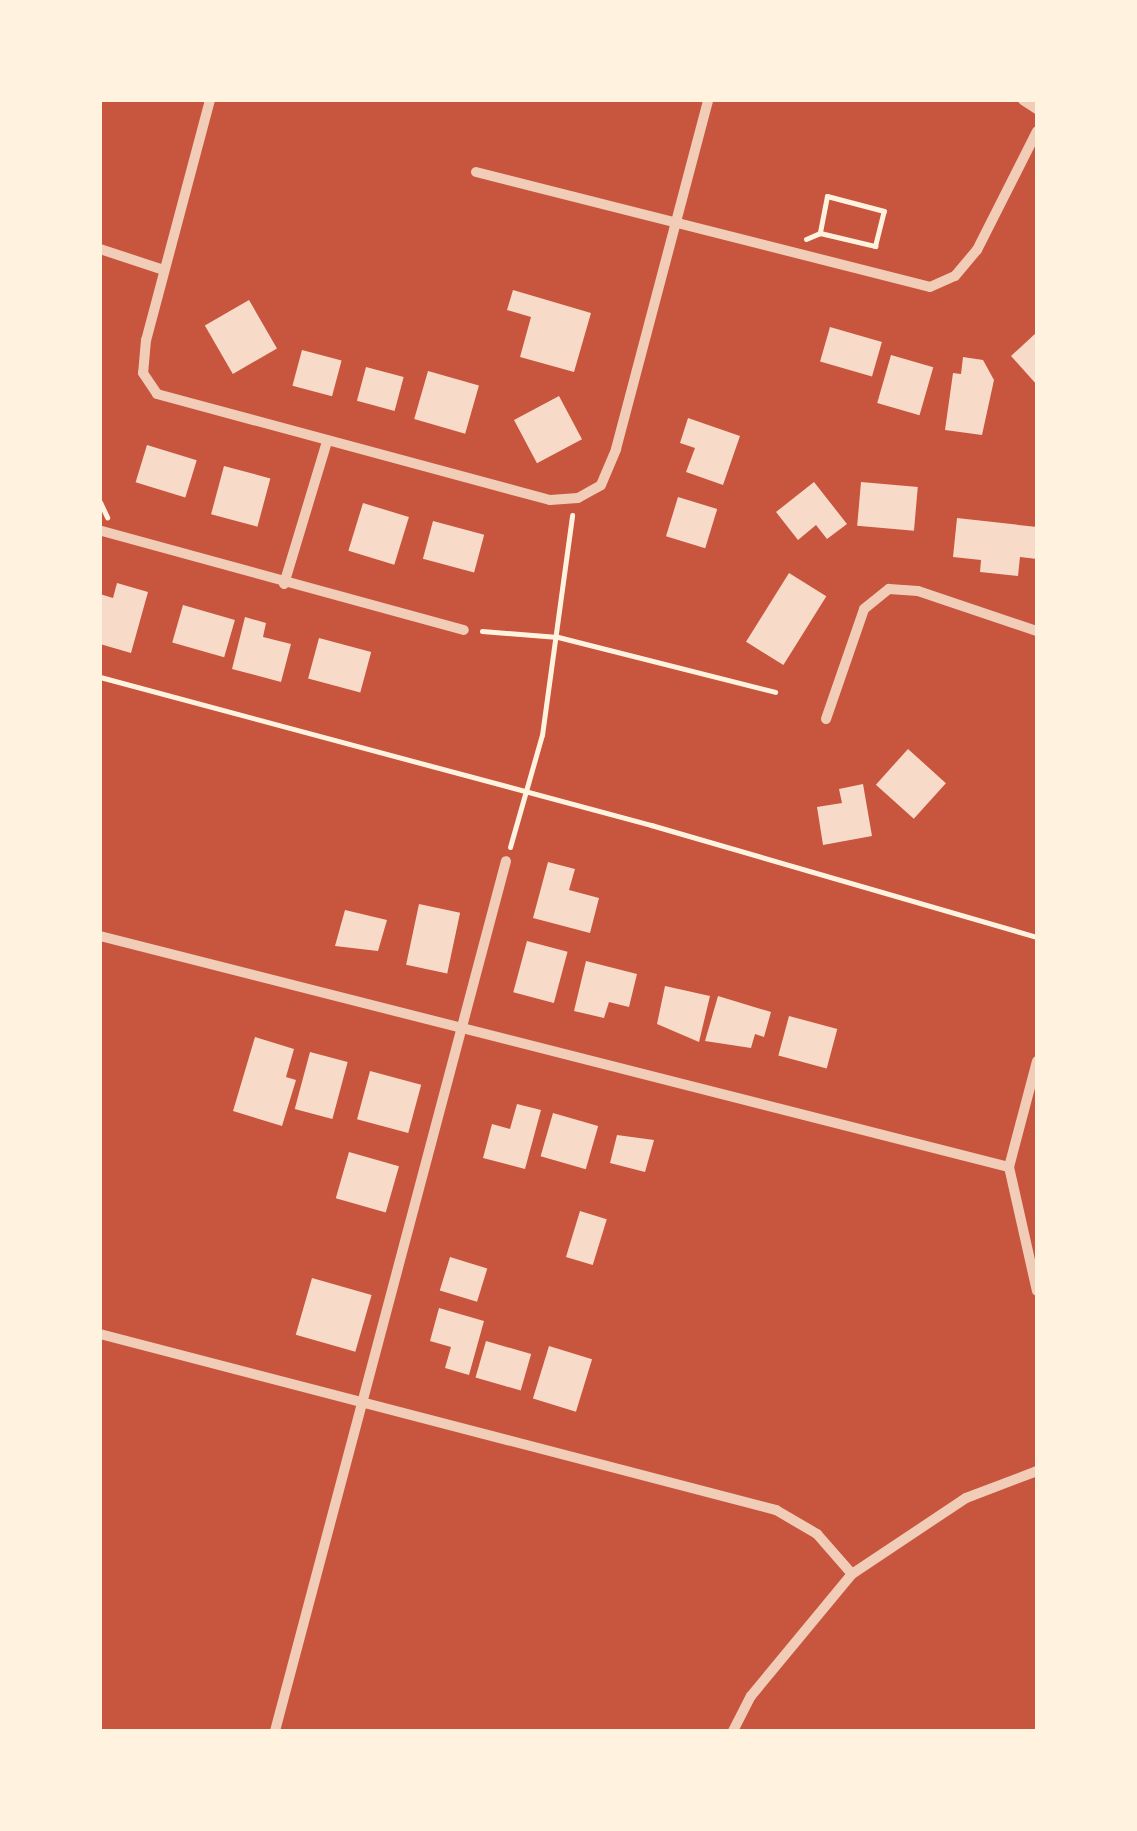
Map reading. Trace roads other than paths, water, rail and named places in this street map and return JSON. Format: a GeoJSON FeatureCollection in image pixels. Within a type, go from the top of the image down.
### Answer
{"type":"FeatureCollection","features":[{"type":"Feature","properties":{"kind":"street"},"geometry":{"type":"LineString","coordinates":[[210,100],[164,270],[142,372],[157,394],[550,500],[578,498],[601,486],[616,449],[708,100]]}},
{"type":"Feature","properties":{"kind":"street"},"geometry":{"type":"LineString","coordinates":[[1023,100],[1037,109]]}},
{"type":"Feature","properties":{"kind":"street"},"geometry":{"type":"LineString","coordinates":[[476,172],[930,287],[955,276],[977,250],[1037,131]]}},
{"type":"Feature","properties":{"kind":"street"},"geometry":{"type":"LineString","coordinates":[[100,249],[164,270]]}},
{"type":"Feature","properties":{"kind":"street"},"geometry":{"type":"LineString","coordinates":[[284,584],[327,442]]}},
{"type":"Feature","properties":{"kind":"street"},"geometry":{"type":"LineString","coordinates":[[102,531],[284,584],[464,630]]}},
{"type":"Feature","properties":{"kind":"street"},"geometry":{"type":"LineString","coordinates":[[826,719],[864,610],[890,589],[918,591],[1037,630]]}},
{"type":"Feature","properties":{"kind":"street"},"geometry":{"type":"LineString","coordinates":[[275,1731],[506,861]]}},
{"type":"Feature","properties":{"kind":"street"},"geometry":{"type":"LineString","coordinates":[[100,936],[1010,1167]]}},
{"type":"Feature","properties":{"kind":"street"},"geometry":{"type":"LineString","coordinates":[[1037,1061],[1010,1167],[1037,1291]]}},
{"type":"Feature","properties":{"kind":"street"},"geometry":{"type":"LineString","coordinates":[[100,1334],[776,1510],[817,1534],[852,1574]]}},
{"type":"Feature","properties":{"kind":"street"},"geometry":{"type":"LineString","coordinates":[[733,1731],[752,1696],[852,1574],[966,1498],[1037,1470]]}}]}
